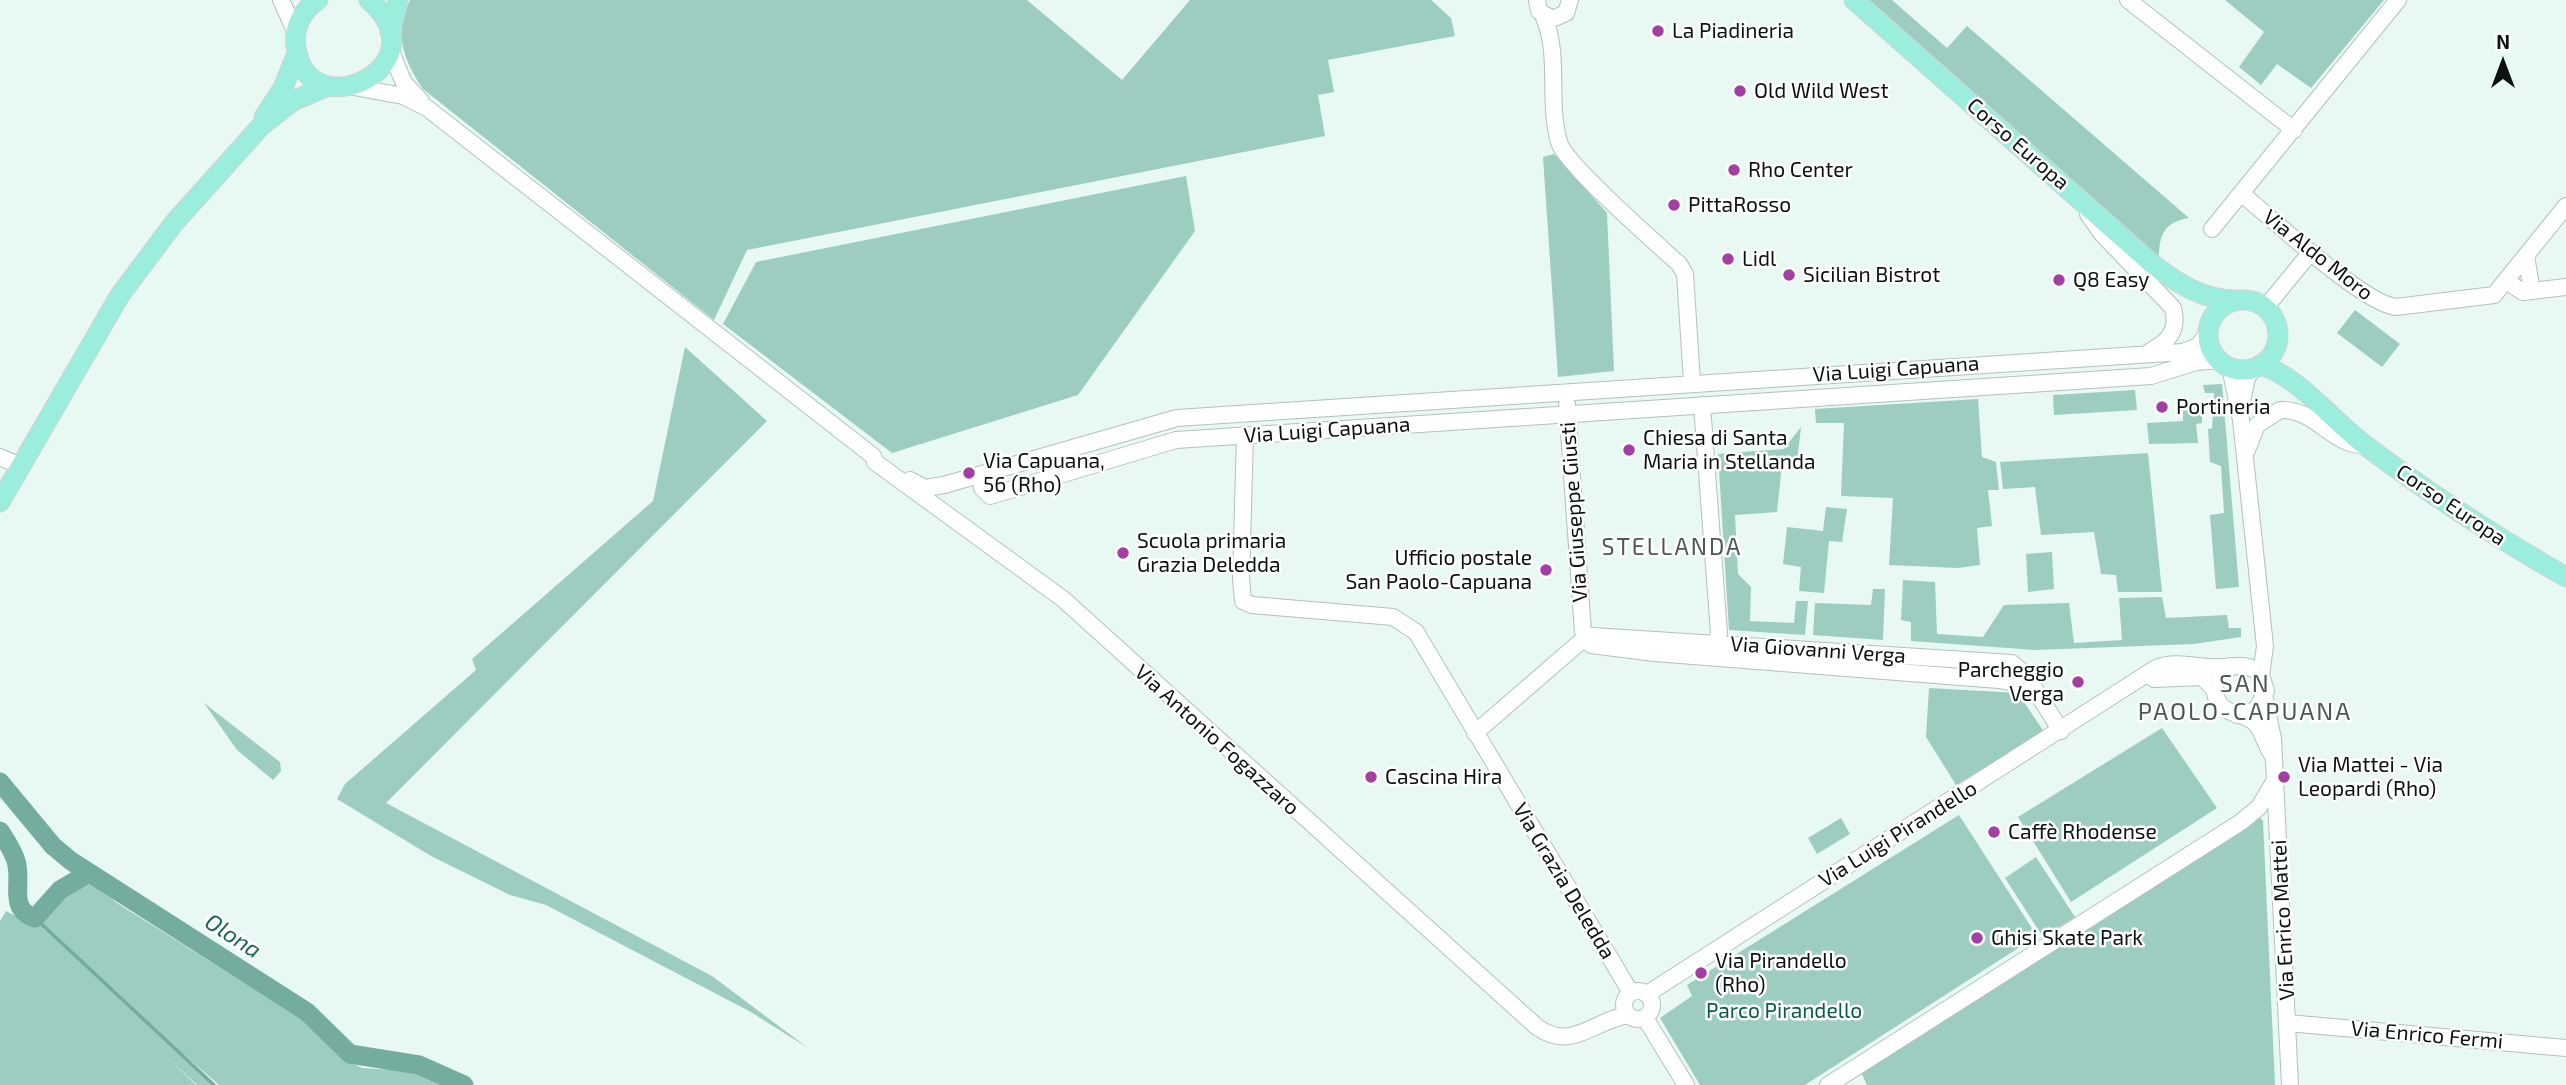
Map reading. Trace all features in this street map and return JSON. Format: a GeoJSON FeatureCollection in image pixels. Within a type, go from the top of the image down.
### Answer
{"type":"FeatureCollection","features":[{"type":"Feature","properties":{"kind":"main road"},"geometry":{"type":"LineString","coordinates":[[261,126],[283,88],[301,18],[318,0]]}},
{"type":"Feature","properties":{"kind":"main road"},"geometry":{"type":"LineString","coordinates":[[369,0],[380,10],[390,41]]}},
{"type":"Feature","properties":{"kind":"main road"},"geometry":{"type":"LineString","coordinates":[[0,502],[120,295],[174,223],[261,126],[293,101],[328,86],[354,87],[378,73],[390,41],[398,0]]}},
{"type":"Feature","properties":{"kind":"main road","name":"Corso Europa"},"geometry":{"type":"LineString","coordinates":[[1854,0],[2150,262],[2201,302],[2209,327]]}},
{"type":"Feature","properties":{"kind":"main road"},"geometry":{"type":"LineString","coordinates":[[296,43],[304,68],[328,86]]}},
{"type":"Feature","properties":{"kind":"main road","name":"Corso Europa"},"geometry":{"type":"LineString","coordinates":[[2184,287],[2222,300],[2235,300]]}},
{"type":"Feature","properties":{"kind":"main road"},"geometry":{"type":"LineString","coordinates":[[2235,300],[2250,300],[2265,308],[2277,326],[2278,338],[2270,356],[2257,366],[2224,363],[2209,345],[2209,327],[2217,311],[2235,300]]}},
{"type":"Feature","properties":{"kind":"main road","name":"Corso Europa"},"geometry":{"type":"LineString","coordinates":[[2278,338],[2310,397]]}},
{"type":"Feature","properties":{"kind":"main road","name":"Corso Europa"},"geometry":{"type":"LineString","coordinates":[[2257,366],[2283,372],[2364,444],[2434,497],[2566,577]]}},
{"type":"Feature","properties":{"kind":"street"},"geometry":{"type":"LineString","coordinates":[[281,0],[296,43]]}},
{"type":"Feature","properties":{"kind":"street"},"geometry":{"type":"LineString","coordinates":[[2129,0],[2294,130]]}},
{"type":"Feature","properties":{"kind":"street","name":"Via Aldo Moro"},"geometry":{"type":"LineString","coordinates":[[2212,229],[2399,0]]}},
{"type":"Feature","properties":{"kind":"street"},"geometry":{"type":"LineString","coordinates":[[1540,7],[1557,18],[1568,7]]}},
{"type":"Feature","properties":{"kind":"street"},"geometry":{"type":"LineString","coordinates":[[1540,7],[1553,51]]}},
{"type":"Feature","properties":{"kind":"street"},"geometry":{"type":"LineString","coordinates":[[1568,7],[1557,28],[1553,51],[1554,110],[1558,140],[1565,156],[1679,264],[1685,274],[1719,633],[1714,650]]}},
{"type":"Feature","properties":{"kind":"street"},"geometry":{"type":"LineString","coordinates":[[390,41],[404,83],[427,108],[873,456],[919,487],[929,489],[944,485],[945,503],[951,520]]}},
{"type":"Feature","properties":{"kind":"street"},"geometry":{"type":"LineString","coordinates":[[354,87],[403,96],[427,108]]}},
{"type":"Feature","properties":{"kind":"street"},"geometry":{"type":"LineString","coordinates":[[2076,194],[2102,234],[2173,308],[2176,318],[2169,339],[2147,353]]}},
{"type":"Feature","properties":{"kind":"street","name":"Via Aldo Moro"},"geometry":{"type":"LineString","coordinates":[[2242,194],[2311,252],[2381,305],[2407,307],[2481,298],[2494,295],[2506,282],[2523,292],[2537,287]]}},
{"type":"Feature","properties":{"kind":"street"},"geometry":{"type":"LineString","coordinates":[[2506,282],[2566,206]]}},
{"type":"Feature","properties":{"kind":"street"},"geometry":{"type":"LineString","coordinates":[[2265,308],[2311,252]]}},
{"type":"Feature","properties":{"kind":"street"},"geometry":{"type":"LineString","coordinates":[[2526,256],[2537,287]]}},
{"type":"Feature","properties":{"kind":"street","name":"Via Aldo Moro"},"geometry":{"type":"LineString","coordinates":[[2481,298],[2501,299],[2537,287],[2566,287]]}},
{"type":"Feature","properties":{"kind":"street","name":"Via Luigi Capuana"},"geometry":{"type":"LineString","coordinates":[[944,485],[1177,418],[2193,349],[2209,327]]}},
{"type":"Feature","properties":{"kind":"street"},"geometry":{"type":"LineString","coordinates":[[2092,356],[2104,365],[2104,373],[2098,379]]}},
{"type":"Feature","properties":{"kind":"street","name":"Via Luigi Capuana"},"geometry":{"type":"LineString","coordinates":[[2014,361],[2011,371],[2014,384]]}},
{"type":"Feature","properties":{"kind":"street","name":"Via Luigi Capuana"},"geometry":{"type":"LineString","coordinates":[[980,476],[982,488],[990,496],[1176,440],[2151,376],[2196,362],[2224,363]]}},
{"type":"Feature","properties":{"kind":"street"},"geometry":{"type":"LineString","coordinates":[[2224,363],[2240,410],[2246,456],[2261,628],[2265,646],[2262,675]]}},
{"type":"Feature","properties":{"kind":"street"},"geometry":{"type":"LineString","coordinates":[[2240,410],[2244,387],[2257,366]]}},
{"type":"Feature","properties":{"kind":"street","name":"Via Giuseppe Giusti"},"geometry":{"type":"LineString","coordinates":[[1566,391],[1586,639]]}},
{"type":"Feature","properties":{"kind":"street"},"geometry":{"type":"LineString","coordinates":[[2246,456],[2257,425],[2280,410],[2305,414],[2349,445],[2364,444]]}},
{"type":"Feature","properties":{"kind":"street","name":"Via Grazia Deledda"},"geometry":{"type":"LineString","coordinates":[[1245,436],[1241,578],[1243,601],[1252,605],[1378,615],[1401,620],[1416,632],[1630,993]]}},
{"type":"Feature","properties":{"kind":"street","name":"Via Antonio Fogazzaro"},"geometry":{"type":"LineString","coordinates":[[873,456],[876,462],[951,520],[1063,599],[1537,1027],[1550,1035],[1570,1037],[1628,1015]]}},
{"type":"Feature","properties":{"kind":"street"},"geometry":{"type":"LineString","coordinates":[[0,457],[20,466]]}},
{"type":"Feature","properties":{"kind":"street"},"geometry":{"type":"LineString","coordinates":[[2215,690],[2219,676],[2234,665],[2251,659],[2256,653],[2261,628]]}},
{"type":"Feature","properties":{"kind":"street"},"geometry":{"type":"LineString","coordinates":[[1475,733],[1586,639]]}},
{"type":"Feature","properties":{"kind":"street","name":"Via Giovanni Verga"},"geometry":{"type":"LineString","coordinates":[[1586,639],[1999,680],[2032,686],[2061,731]]}},
{"type":"Feature","properties":{"kind":"street","name":"Via Luigi Pirandello"},"geometry":{"type":"LineString","coordinates":[[1647,994],[2061,731],[2152,670],[2165,665],[2234,665]]}},
{"type":"Feature","properties":{"kind":"street"},"geometry":{"type":"LineString","coordinates":[[2148,675],[2154,679],[2192,675],[2202,677],[2215,690],[2220,704],[2237,715],[2256,710],[2265,699],[2265,682],[2262,675],[2251,666],[2234,665]]}},
{"type":"Feature","properties":{"kind":"street","name":"Via Enrico Mattei"},"geometry":{"type":"LineString","coordinates":[[2265,699],[2273,739],[2290,1085]]}},
{"type":"Feature","properties":{"kind":"street","name":"Via Enrico Mattei"},"geometry":{"type":"LineString","coordinates":[[2237,715],[2255,723],[2273,755]]}},
{"type":"Feature","properties":{"kind":"street"},"geometry":{"type":"LineString","coordinates":[[1828,1085],[2241,822],[2259,807],[2275,780]]}},
{"type":"Feature","properties":{"kind":"street"},"geometry":{"type":"LineString","coordinates":[[1639,991],[1647,994],[1653,1006],[1645,1018],[1636,1019],[1628,1015],[1625,1001],[1630,993],[1639,991]]}},
{"type":"Feature","properties":{"kind":"street"},"geometry":{"type":"LineString","coordinates":[[1645,1018],[1686,1085]]}},
{"type":"Feature","properties":{"kind":"street","name":"Via Enrico Fermi"},"geometry":{"type":"LineString","coordinates":[[2288,1023],[2566,1048]]}},
{"type":"Feature","properties":{"kind":"street"},"geometry":{"type":"LineString","coordinates":[[1851,1070],[1859,1085]]}},
{"type":"Feature","properties":{"kind":"green space"},"geometry":{"type":"Polygon","coordinates":[[[410,0],[1027,0],[1122,80],[1190,0],[1431,0],[1451,18],[1455,36],[1328,60],[1334,92],[1318,95],[1325,136],[747,250],[714,320],[423,89],[403,46],[402,24],[410,0]]]}},
{"type":"Feature","properties":{"kind":"green space"},"geometry":{"type":"Polygon","coordinates":[[[1863,0],[1892,0],[1947,48],[1967,26],[2189,218],[2174,223],[2165,231],[2160,243],[2159,258],[1863,0]]]}},
{"type":"Feature","properties":{"kind":"green space"},"geometry":{"type":"Polygon","coordinates":[[[2225,0],[2384,0],[2311,88],[2277,64],[2261,85],[2239,67],[2264,32],[2225,0]]]}},
{"type":"Feature","properties":{"kind":"green space"},"geometry":{"type":"Polygon","coordinates":[[[1554,154],[1607,213],[1614,371],[1558,377],[1543,157],[1554,154]]]}},
{"type":"Feature","properties":{"kind":"green space"},"geometry":{"type":"Polygon","coordinates":[[[1186,176],[1195,231],[1078,395],[892,453],[723,324],[756,262],[1186,176]]]}},
{"type":"Feature","properties":{"kind":"green space"},"geometry":{"type":"Polygon","coordinates":[[[2355,310],[2400,344],[2382,367],[2337,333],[2355,310]]]}},
{"type":"Feature","properties":{"kind":"green space"},"geometry":{"type":"Polygon","coordinates":[[[685,347],[767,421],[386,803],[712,976],[808,1048],[749,1011],[546,905],[510,895],[431,856],[337,799],[345,784],[476,670],[472,659],[653,501],[685,347]]]}},
{"type":"Feature","properties":{"kind":"green space"},"geometry":{"type":"Polygon","coordinates":[[[2222,384],[2239,587],[2216,589],[2210,515],[2224,513],[2221,466],[2210,462],[2208,429],[2212,428],[2214,393],[2205,393],[2203,385],[2222,384]]]}},
{"type":"Feature","properties":{"kind":"green space"},"geometry":{"type":"Polygon","coordinates":[[[2135,390],[2137,410],[2054,415],[2053,395],[2135,390]]]}},
{"type":"Feature","properties":{"kind":"green space"},"geometry":{"type":"Polygon","coordinates":[[[1978,399],[1982,457],[1996,462],[1999,490],[1988,490],[1992,526],[1977,528],[1980,565],[1958,568],[1889,565],[1893,498],[1841,496],[1844,423],[1816,423],[1815,409],[1978,399]]]}},
{"type":"Feature","properties":{"kind":"green space"},"geometry":{"type":"Polygon","coordinates":[[[2183,406],[2202,406],[2202,423],[2196,424],[2198,443],[2149,444],[2147,423],[2183,421],[2183,406]]]}},
{"type":"Feature","properties":{"kind":"green space"},"geometry":{"type":"Polygon","coordinates":[[[1801,427],[1797,462],[1782,464],[1777,512],[1735,515],[1738,574],[1751,587],[1750,621],[1794,623],[1796,601],[1808,601],[1805,635],[1729,630],[1718,454],[1784,449],[1801,427]]]}},
{"type":"Feature","properties":{"kind":"green space"},"geometry":{"type":"Polygon","coordinates":[[[2148,453],[2162,592],[2118,592],[2116,575],[2101,574],[2094,532],[2041,535],[2035,487],[2003,489],[2000,462],[2148,453]]]}},
{"type":"Feature","properties":{"kind":"green space"},"geometry":{"type":"Polygon","coordinates":[[[1826,507],[1847,509],[1842,542],[1829,541],[1824,593],[1799,591],[1801,567],[1783,564],[1787,527],[1823,531],[1826,507]]]}},
{"type":"Feature","properties":{"kind":"green space"},"geometry":{"type":"Polygon","coordinates":[[[2052,552],[2054,589],[2028,592],[2026,554],[2052,552]]]}},
{"type":"Feature","properties":{"kind":"green space"},"geometry":{"type":"Polygon","coordinates":[[[1903,580],[1935,582],[1937,634],[1983,637],[2004,605],[2069,603],[2074,643],[2122,640],[2119,598],[2162,597],[2166,618],[2227,615],[2229,628],[2241,628],[2241,637],[2194,644],[2035,650],[1911,641],[1911,622],[1901,620],[1903,580]]]}},
{"type":"Feature","properties":{"kind":"green space"},"geometry":{"type":"Polygon","coordinates":[[[1873,589],[1885,589],[1883,640],[1813,635],[1815,603],[1871,605],[1873,589]]]}},
{"type":"Feature","properties":{"kind":"green space"},"geometry":{"type":"Polygon","coordinates":[[[1929,688],[2018,693],[2044,732],[1956,785],[1926,737],[1929,688]]]}},
{"type":"Feature","properties":{"kind":"green space"},"geometry":{"type":"Polygon","coordinates":[[[204,703],[280,762],[281,771],[273,780],[237,750],[204,703]]]}},
{"type":"Feature","properties":{"kind":"green space"},"geometry":{"type":"Polygon","coordinates":[[[2162,728],[2217,808],[2071,902],[2018,817],[2162,728]]]}},
{"type":"Feature","properties":{"kind":"green space","name":"Parco Pirandello"},"geometry":{"type":"Polygon","coordinates":[[[1959,815],[2037,936],[1805,1085],[1700,1085],[1660,1018],[1692,996],[1687,985],[1959,815]]]}},
{"type":"Feature","properties":{"kind":"green space"},"geometry":{"type":"Polygon","coordinates":[[[2258,815],[2263,821],[2275,1085],[1867,1085],[1861,1072],[2258,815]]]}},
{"type":"Feature","properties":{"kind":"green space"},"geometry":{"type":"Polygon","coordinates":[[[1841,818],[1850,834],[1817,854],[1808,838],[1841,818]]]}},
{"type":"Feature","properties":{"kind":"green space"},"geometry":{"type":"Polygon","coordinates":[[[2036,857],[2075,917],[2043,937],[2005,878],[2036,857]]]}},
{"type":"Feature","properties":{"kind":"green space"},"geometry":{"type":"Polygon","coordinates":[[[87,878],[117,903],[303,1020],[339,1056],[362,1068],[415,1071],[444,1085],[219,1085],[183,1054],[213,1085],[197,1085],[162,1052],[196,1085],[0,1085],[0,921],[6,911],[30,924],[42,917],[59,897],[87,878]]]}},
{"type":"Feature","properties":{"kind":"waterway","name":"Olona"},"geometry":{"type":"LineString","coordinates":[[0,782],[53,846],[71,861],[307,1012],[350,1054],[419,1065],[464,1085]]}},
{"type":"Feature","properties":{"kind":"waterway","name":"Olona"},"geometry":{"type":"LineString","coordinates":[[0,831],[16,861],[19,902],[26,914],[35,918],[60,890],[87,874]]}},
{"type":"Feature","properties":{"kind":"waterway","name":"Olona"},"geometry":{"type":"LineString","coordinates":[[35,918],[214,1085]]}},
{"type":"Feature","properties":{"kind":"place","name":"La Piadineria"},"geometry":{"type":"Point","coordinates":[1658,31]}},
{"type":"Feature","properties":{"kind":"place","name":"Old Wild West"},"geometry":{"type":"Point","coordinates":[1740,91]}},
{"type":"Feature","properties":{"kind":"place","name":"Rho Center"},"geometry":{"type":"Point","coordinates":[1734,170]}},
{"type":"Feature","properties":{"kind":"place","name":"PittaRosso"},"geometry":{"type":"Point","coordinates":[1674,205]}},
{"type":"Feature","properties":{"kind":"place","name":"Lidl"},"geometry":{"type":"Point","coordinates":[1728,259]}},
{"type":"Feature","properties":{"kind":"place","name":"Sicilian Bistrot"},"geometry":{"type":"Point","coordinates":[1789,275]}},
{"type":"Feature","properties":{"kind":"place","name":"Q8 Easy"},"geometry":{"type":"Point","coordinates":[2059,280]}},
{"type":"Feature","properties":{"kind":"place","name":"Portineria"},"geometry":{"type":"Point","coordinates":[2162,407]}},
{"type":"Feature","properties":{"kind":"place","name":"Chiesa di Santa Maria in Stellanda"},"geometry":{"type":"Point","coordinates":[1629,450]}},
{"type":"Feature","properties":{"kind":"place","name":"Via Capuana, 56 (Rho)"},"geometry":{"type":"Point","coordinates":[969,473]}},
{"type":"Feature","properties":{"kind":"place","name":"Scuola primaria Grazia Deledda"},"geometry":{"type":"Point","coordinates":[1123,553]}},
{"type":"Feature","properties":{"kind":"place","name":"Ufficio postale San Paolo-Capuana"},"geometry":{"type":"Point","coordinates":[1546,570]}},
{"type":"Feature","properties":{"kind":"place","name":"Parcheggio Verga"},"geometry":{"type":"Point","coordinates":[2078,682]}},
{"type":"Feature","properties":{"kind":"place","name":"Cascina Hira"},"geometry":{"type":"Point","coordinates":[1371,777]}},
{"type":"Feature","properties":{"kind":"place","name":"Via Mattei - Via Leopardi (Rho)"},"geometry":{"type":"Point","coordinates":[2284,777]}},
{"type":"Feature","properties":{"kind":"place","name":"Caffè Rhodense"},"geometry":{"type":"Point","coordinates":[1994,832]}},
{"type":"Feature","properties":{"kind":"place","name":"Ghisi Skate Park"},"geometry":{"type":"Point","coordinates":[1977,938]}},
{"type":"Feature","properties":{"kind":"place","name":"Via Pirandello (Rho)"},"geometry":{"type":"Point","coordinates":[1701,973]}},
{"type":"Feature","properties":{"kind":"district","name":"STELLANDA"},"geometry":{"type":"Point","coordinates":[1672,547]}},
{"type":"Feature","properties":{"kind":"district","name":"SAN PAOLO-CAPUANA"},"geometry":{"type":"Point","coordinates":[2245,698]}}]}
